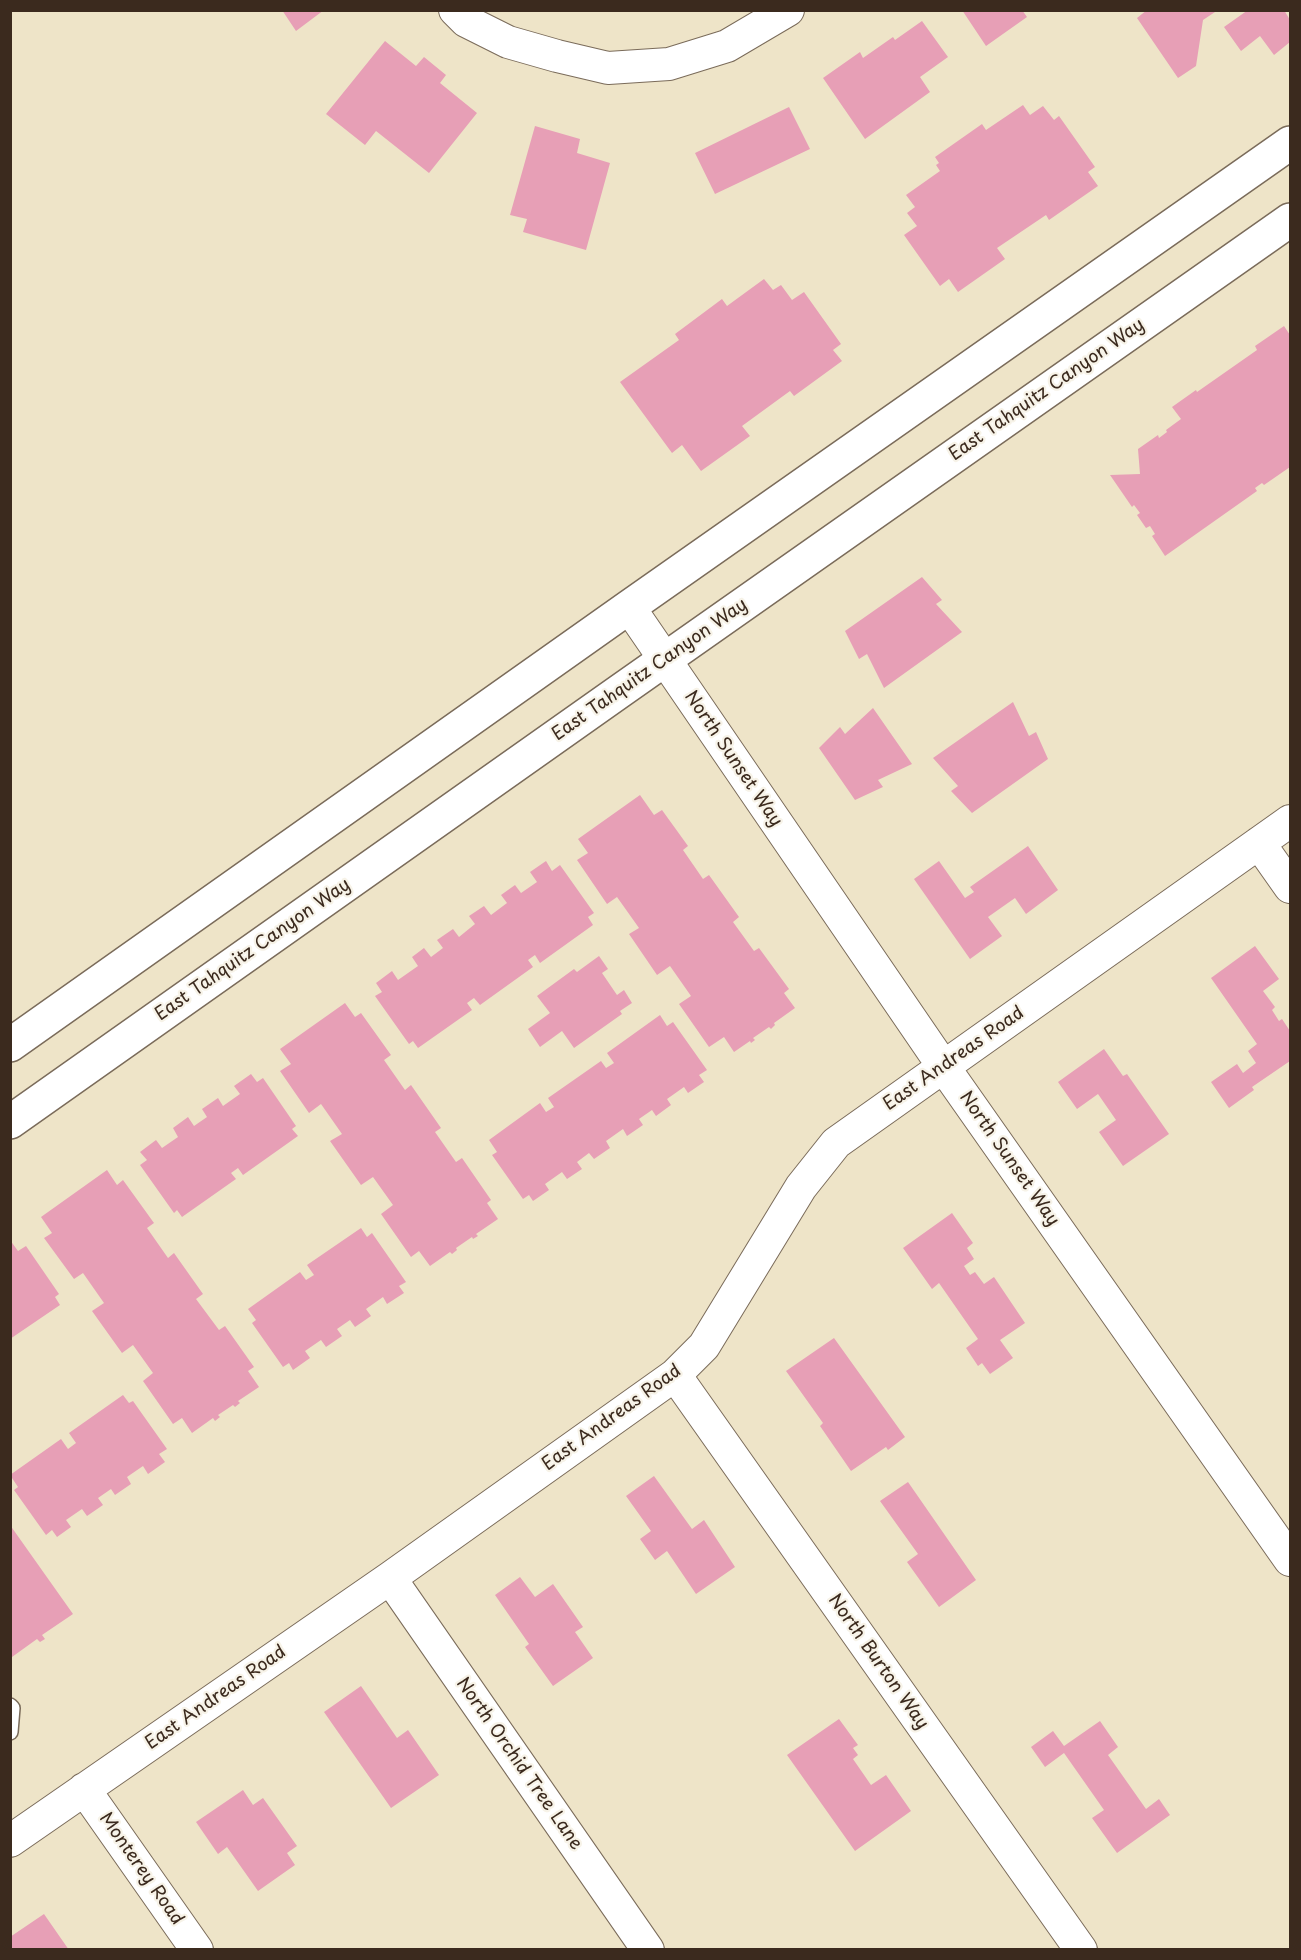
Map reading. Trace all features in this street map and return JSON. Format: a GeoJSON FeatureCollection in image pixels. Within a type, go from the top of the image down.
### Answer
{"type":"FeatureCollection","features":[{"type":"Feature","properties":{"kind":"main road"},"geometry":{"type":"LineString","coordinates":[[10,1045],[1290,143]]}},
{"type":"Feature","properties":{"kind":"main road","name":"East Tahquitz Canyon Way"},"geometry":{"type":"LineString","coordinates":[[10,1122],[1290,220]]}},
{"type":"Feature","properties":{"kind":"street"},"geometry":{"type":"LineString","coordinates":[[455,10],[466,21],[508,42],[608,68],[669,64],[727,46],[788,10]]}},
{"type":"Feature","properties":{"kind":"street","name":"North Sunset Way"},"geometry":{"type":"LineString","coordinates":[[629,607],[943,1066],[1290,1560]]}},
{"type":"Feature","properties":{"kind":"street","name":"East Andreas Road"},"geometry":{"type":"LineString","coordinates":[[10,1841],[390,1578],[675,1376],[704,1346],[801,1187],[836,1143],[1290,821]]}},
{"type":"Feature","properties":{"kind":"street"},"geometry":{"type":"LineString","coordinates":[[1259,843],[1290,887]]}},
{"type":"Feature","properties":{"kind":"street","name":"North Burton Way"},"geometry":{"type":"LineString","coordinates":[[675,1376],[1082,1950]]}},
{"type":"Feature","properties":{"kind":"street","name":"North Orchid Tree Lane"},"geometry":{"type":"LineString","coordinates":[[390,1578],[648,1950]]}},
{"type":"Feature","properties":{"kind":"street","name":"Monterey Road"},"geometry":{"type":"LineString","coordinates":[[84,1789],[197,1950]]}},
{"type":"Feature","properties":{"kind":"lane"},"geometry":{"type":"LineString","coordinates":[[10,1706],[12,1708],[10,1732]]}},
{"type":"Feature","properties":{"kind":"building"},"geometry":{"type":"Polygon","coordinates":[[[282,10],[324,10],[296,31],[282,10]]]}},
{"type":"Feature","properties":{"kind":"building"},"geometry":{"type":"Polygon","coordinates":[[[962,10],[1022,10],[1027,17],[986,46],[962,10]]]}},
{"type":"Feature","properties":{"kind":"building"},"geometry":{"type":"Polygon","coordinates":[[[1147,10],[1218,10],[1203,20],[1196,66],[1178,78],[1137,18],[1147,10]]]}},
{"type":"Feature","properties":{"kind":"building"},"geometry":{"type":"Polygon","coordinates":[[[1248,10],[1284,10],[1290,20],[1290,42],[1274,55],[1260,36],[1241,51],[1224,27],[1248,10]]]}},
{"type":"Feature","properties":{"kind":"building"},"geometry":{"type":"Polygon","coordinates":[[[922,21],[948,57],[920,77],[930,92],[865,139],[823,78],[860,52],[863,58],[893,37],[895,40],[922,21]]]}},
{"type":"Feature","properties":{"kind":"building"},"geometry":{"type":"Polygon","coordinates":[[[385,41],[416,66],[424,57],[446,75],[440,83],[477,113],[429,173],[376,131],[365,145],[326,114],[385,41]]]}},
{"type":"Feature","properties":{"kind":"building"},"geometry":{"type":"Polygon","coordinates":[[[1023,105],[1030,115],[1043,106],[1054,120],[1059,116],[1095,167],[1088,172],[1098,186],[1049,220],[1046,215],[997,248],[1005,259],[958,292],[949,279],[940,286],[904,235],[917,226],[907,213],[915,207],[906,195],[940,171],[935,157],[982,124],[986,130],[1023,105]]]}},
{"type":"Feature","properties":{"kind":"building"},"geometry":{"type":"Polygon","coordinates":[[[789,107],[810,149],[715,194],[695,153],[789,107]]]}},
{"type":"Feature","properties":{"kind":"building"},"geometry":{"type":"Polygon","coordinates":[[[535,126],[580,139],[577,153],[610,163],[586,250],[523,232],[527,219],[510,215],[535,126]]]}},
{"type":"Feature","properties":{"kind":"building"},"geometry":{"type":"Polygon","coordinates":[[[764,279],[773,290],[781,285],[792,300],[804,292],[841,344],[833,350],[842,361],[794,396],[790,391],[742,426],[750,436],[701,471],[682,445],[672,453],[620,382],[679,340],[675,334],[722,299],[727,306],[764,279]]]}},
{"type":"Feature","properties":{"kind":"building"},"geometry":{"type":"Polygon","coordinates":[[[1284,326],[1290,335],[1290,467],[1264,485],[1262,483],[1255,488],[1257,491],[1165,556],[1152,536],[1155,534],[1150,526],[1146,528],[1137,515],[1140,513],[1134,505],[1132,507],[1110,475],[1140,474],[1138,449],[1158,435],[1159,438],[1181,419],[1172,407],[1257,350],[1255,346],[1284,326]]]}},
{"type":"Feature","properties":{"kind":"building"},"geometry":{"type":"Polygon","coordinates":[[[922,577],[942,600],[936,604],[962,632],[884,688],[867,654],[859,659],[845,631],[922,577]]]}},
{"type":"Feature","properties":{"kind":"building"},"geometry":{"type":"Polygon","coordinates":[[[1013,702],[1029,736],[1036,732],[1048,759],[972,813],[951,791],[958,786],[933,758],[1013,702]]]}},
{"type":"Feature","properties":{"kind":"building"},"geometry":{"type":"Polygon","coordinates":[[[873,708],[912,764],[878,780],[883,787],[855,800],[819,748],[840,727],[845,734],[873,708]]]}},
{"type":"Feature","properties":{"kind":"building"},"geometry":{"type":"Polygon","coordinates":[[[640,795],[654,815],[662,810],[688,846],[683,850],[703,879],[709,875],[739,917],[733,922],[754,951],[759,948],[789,989],[784,993],[795,1008],[774,1023],[771,1029],[769,1027],[753,1038],[755,1040],[751,1043],[750,1041],[734,1052],[724,1037],[709,1047],[679,1004],[691,996],[670,966],[657,975],[629,934],[639,928],[617,897],[607,904],[577,860],[588,853],[578,839],[640,795]]]}},
{"type":"Feature","properties":{"kind":"building"},"geometry":{"type":"Polygon","coordinates":[[[1028,846],[1058,890],[1026,914],[1015,898],[988,917],[1002,936],[970,959],[914,879],[939,861],[965,898],[974,892],[970,887],[1028,846]]]}},
{"type":"Feature","properties":{"kind":"building"},"geometry":{"type":"Polygon","coordinates":[[[546,861],[552,871],[560,865],[594,913],[588,917],[593,925],[540,963],[535,955],[528,960],[533,967],[480,1005],[474,998],[467,1003],[472,1010],[418,1048],[413,1041],[409,1044],[375,996],[382,992],[376,983],[392,971],[398,980],[418,966],[412,957],[424,948],[431,957],[443,948],[437,940],[453,929],[459,937],[475,924],[469,916],[484,906],[491,915],[507,903],[501,895],[515,885],[521,893],[537,882],[530,872],[546,861]]]}},
{"type":"Feature","properties":{"kind":"building"},"geometry":{"type":"Polygon","coordinates":[[[1255,946],[1279,979],[1263,991],[1275,1007],[1272,1010],[1279,1021],[1282,1019],[1290,1031],[1290,1061],[1252,1087],[1254,1090],[1229,1108],[1211,1082],[1237,1064],[1243,1073],[1256,1063],[1248,1051],[1257,1044],[1211,978],[1255,946]]]}},
{"type":"Feature","properties":{"kind":"building"},"geometry":{"type":"Polygon","coordinates":[[[599,956],[608,969],[602,973],[617,995],[624,990],[632,1003],[620,1011],[622,1014],[574,1048],[562,1031],[540,1047],[528,1029],[550,1013],[537,996],[574,969],[577,972],[599,956]]]}},
{"type":"Feature","properties":{"kind":"building"},"geometry":{"type":"Polygon","coordinates":[[[345,1003],[355,1017],[361,1013],[391,1055],[384,1060],[405,1090],[411,1085],[441,1128],[435,1132],[456,1162],[462,1158],[491,1200],[487,1203],[498,1219],[476,1234],[478,1236],[473,1239],[472,1237],[456,1248],[457,1250],[452,1254],[450,1252],[430,1266],[419,1251],[411,1257],[381,1214],[393,1205],[373,1177],[361,1185],[330,1141],[342,1134],[321,1104],[309,1113],[280,1071],[291,1064],[280,1049],[345,1003]]]}},
{"type":"Feature","properties":{"kind":"building"},"geometry":{"type":"Polygon","coordinates":[[[660,1015],[667,1026],[673,1022],[707,1070],[699,1075],[704,1082],[688,1093],[684,1087],[667,1099],[671,1105],[656,1116],[652,1110],[639,1119],[643,1125],[627,1136],[623,1129],[606,1141],[610,1148],[594,1159],[589,1153],[577,1162],[582,1169],[567,1179],[562,1172],[545,1184],[549,1190],[533,1201],[529,1195],[523,1199],[492,1155],[497,1152],[489,1140],[540,1103],[546,1112],[554,1107],[548,1098],[601,1061],[606,1068],[614,1063],[607,1053],[660,1015]]]}},
{"type":"Feature","properties":{"kind":"building"},"geometry":{"type":"Polygon","coordinates":[[[1104,1049],[1123,1076],[1127,1074],[1169,1134],[1123,1166],[1099,1132],[1116,1120],[1098,1094],[1077,1109],[1058,1082],[1104,1049]]]}},
{"type":"Feature","properties":{"kind":"building"},"geometry":{"type":"Polygon","coordinates":[[[251,1074],[257,1082],[263,1078],[296,1126],[292,1129],[298,1136],[243,1175],[238,1168],[231,1173],[236,1179],[182,1217],[177,1210],[174,1213],[140,1165],[147,1160],[140,1152],[156,1140],[162,1148],[178,1137],[173,1128],[188,1117],[194,1126],[207,1117],[202,1109],[218,1098],[223,1106],[240,1094],[234,1086],[251,1074]]]}},
{"type":"Feature","properties":{"kind":"building"},"geometry":{"type":"Polygon","coordinates":[[[107,1170],[117,1185],[123,1180],[154,1223],[147,1228],[168,1258],[174,1253],[203,1294],[196,1299],[219,1330],[225,1326],[254,1367],[248,1371],[259,1387],[238,1401],[240,1403],[235,1407],[233,1405],[218,1415],[220,1417],[215,1421],[213,1418],[192,1433],[182,1418],[173,1424],[143,1381],[153,1373],[133,1345],[122,1353],[92,1311],[104,1303],[83,1273],[74,1279],[44,1238],[52,1233],[41,1217],[107,1170]]]}},
{"type":"Feature","properties":{"kind":"building"},"geometry":{"type":"Polygon","coordinates":[[[952,1213],[973,1243],[967,1248],[974,1259],[964,1266],[970,1275],[975,1272],[984,1284],[994,1277],[1025,1323],[1000,1340],[1013,1358],[990,1374],[982,1363],[978,1366],[966,1348],[978,1339],[939,1283],[932,1289],[903,1248],[952,1213]]]}},
{"type":"Feature","properties":{"kind":"building"},"geometry":{"type":"Polygon","coordinates":[[[361,1228],[367,1237],[372,1233],[406,1282],[399,1286],[404,1293],[387,1304],[383,1297],[366,1309],[371,1316],[355,1327],[350,1320],[337,1329],[342,1336],[326,1347],[321,1340],[305,1351],[310,1358],[293,1370],[289,1363],[283,1367],[252,1323],[256,1320],[248,1309],[300,1272],[306,1280],[314,1275],[307,1265],[361,1228]]]}},
{"type":"Feature","properties":{"kind":"building"},"geometry":{"type":"Polygon","coordinates":[[[10,1240],[18,1251],[26,1246],[59,1294],[55,1297],[60,1305],[10,1339],[10,1240]]]}},
{"type":"Feature","properties":{"kind":"building"},"geometry":{"type":"Polygon","coordinates":[[[834,1338],[905,1437],[888,1450],[886,1447],[851,1471],[820,1426],[823,1423],[786,1371],[834,1338]]]}},
{"type":"Feature","properties":{"kind":"building"},"geometry":{"type":"Polygon","coordinates":[[[123,1395],[129,1403],[133,1401],[167,1449],[159,1454],[165,1462],[148,1474],[143,1466],[127,1477],[131,1484],[115,1495],[111,1489],[98,1498],[103,1505],[87,1516],[82,1509],[66,1520],[71,1527],[57,1537],[52,1530],[46,1535],[14,1490],[18,1487],[10,1475],[61,1439],[68,1449],[76,1443],[69,1433],[123,1395]]]}},
{"type":"Feature","properties":{"kind":"building"},"geometry":{"type":"Polygon","coordinates":[[[654,1476],[692,1529],[704,1520],[735,1567],[696,1594],[667,1551],[655,1560],[640,1539],[651,1531],[626,1496],[654,1476]]]}},
{"type":"Feature","properties":{"kind":"building"},"geometry":{"type":"Polygon","coordinates":[[[908,1482],[976,1580],[939,1607],[907,1562],[918,1554],[880,1501],[908,1482]]]}},
{"type":"Feature","properties":{"kind":"building"},"geometry":{"type":"Polygon","coordinates":[[[10,1525],[73,1614],[42,1635],[45,1639],[40,1642],[37,1639],[12,1657],[10,1655],[10,1525]]]}},
{"type":"Feature","properties":{"kind":"building"},"geometry":{"type":"Polygon","coordinates":[[[520,1577],[535,1597],[553,1584],[583,1627],[575,1632],[593,1658],[553,1686],[525,1647],[529,1644],[495,1595],[520,1577]]]}},
{"type":"Feature","properties":{"kind":"building"},"geometry":{"type":"Polygon","coordinates":[[[361,1686],[397,1738],[408,1730],[439,1775],[391,1808],[324,1712],[361,1686]]]}},
{"type":"Feature","properties":{"kind":"building"},"geometry":{"type":"Polygon","coordinates":[[[839,1719],[858,1745],[853,1748],[858,1755],[853,1759],[871,1785],[886,1775],[911,1811],[855,1851],[787,1755],[839,1719]]]}},
{"type":"Feature","properties":{"kind":"building"},"geometry":{"type":"Polygon","coordinates":[[[1100,1721],[1118,1747],[1108,1755],[1146,1809],[1159,1799],[1170,1815],[1117,1853],[1092,1818],[1104,1810],[1064,1753],[1045,1767],[1031,1747],[1053,1731],[1064,1746],[1100,1721]]]}},
{"type":"Feature","properties":{"kind":"building"},"geometry":{"type":"Polygon","coordinates":[[[243,1790],[253,1805],[263,1798],[297,1846],[287,1853],[295,1865],[258,1891],[227,1847],[218,1854],[196,1822],[243,1790]]]}},
{"type":"Feature","properties":{"kind":"building"},"geometry":{"type":"Polygon","coordinates":[[[44,1914],[69,1950],[10,1950],[10,1937],[44,1914]]]}}]}
